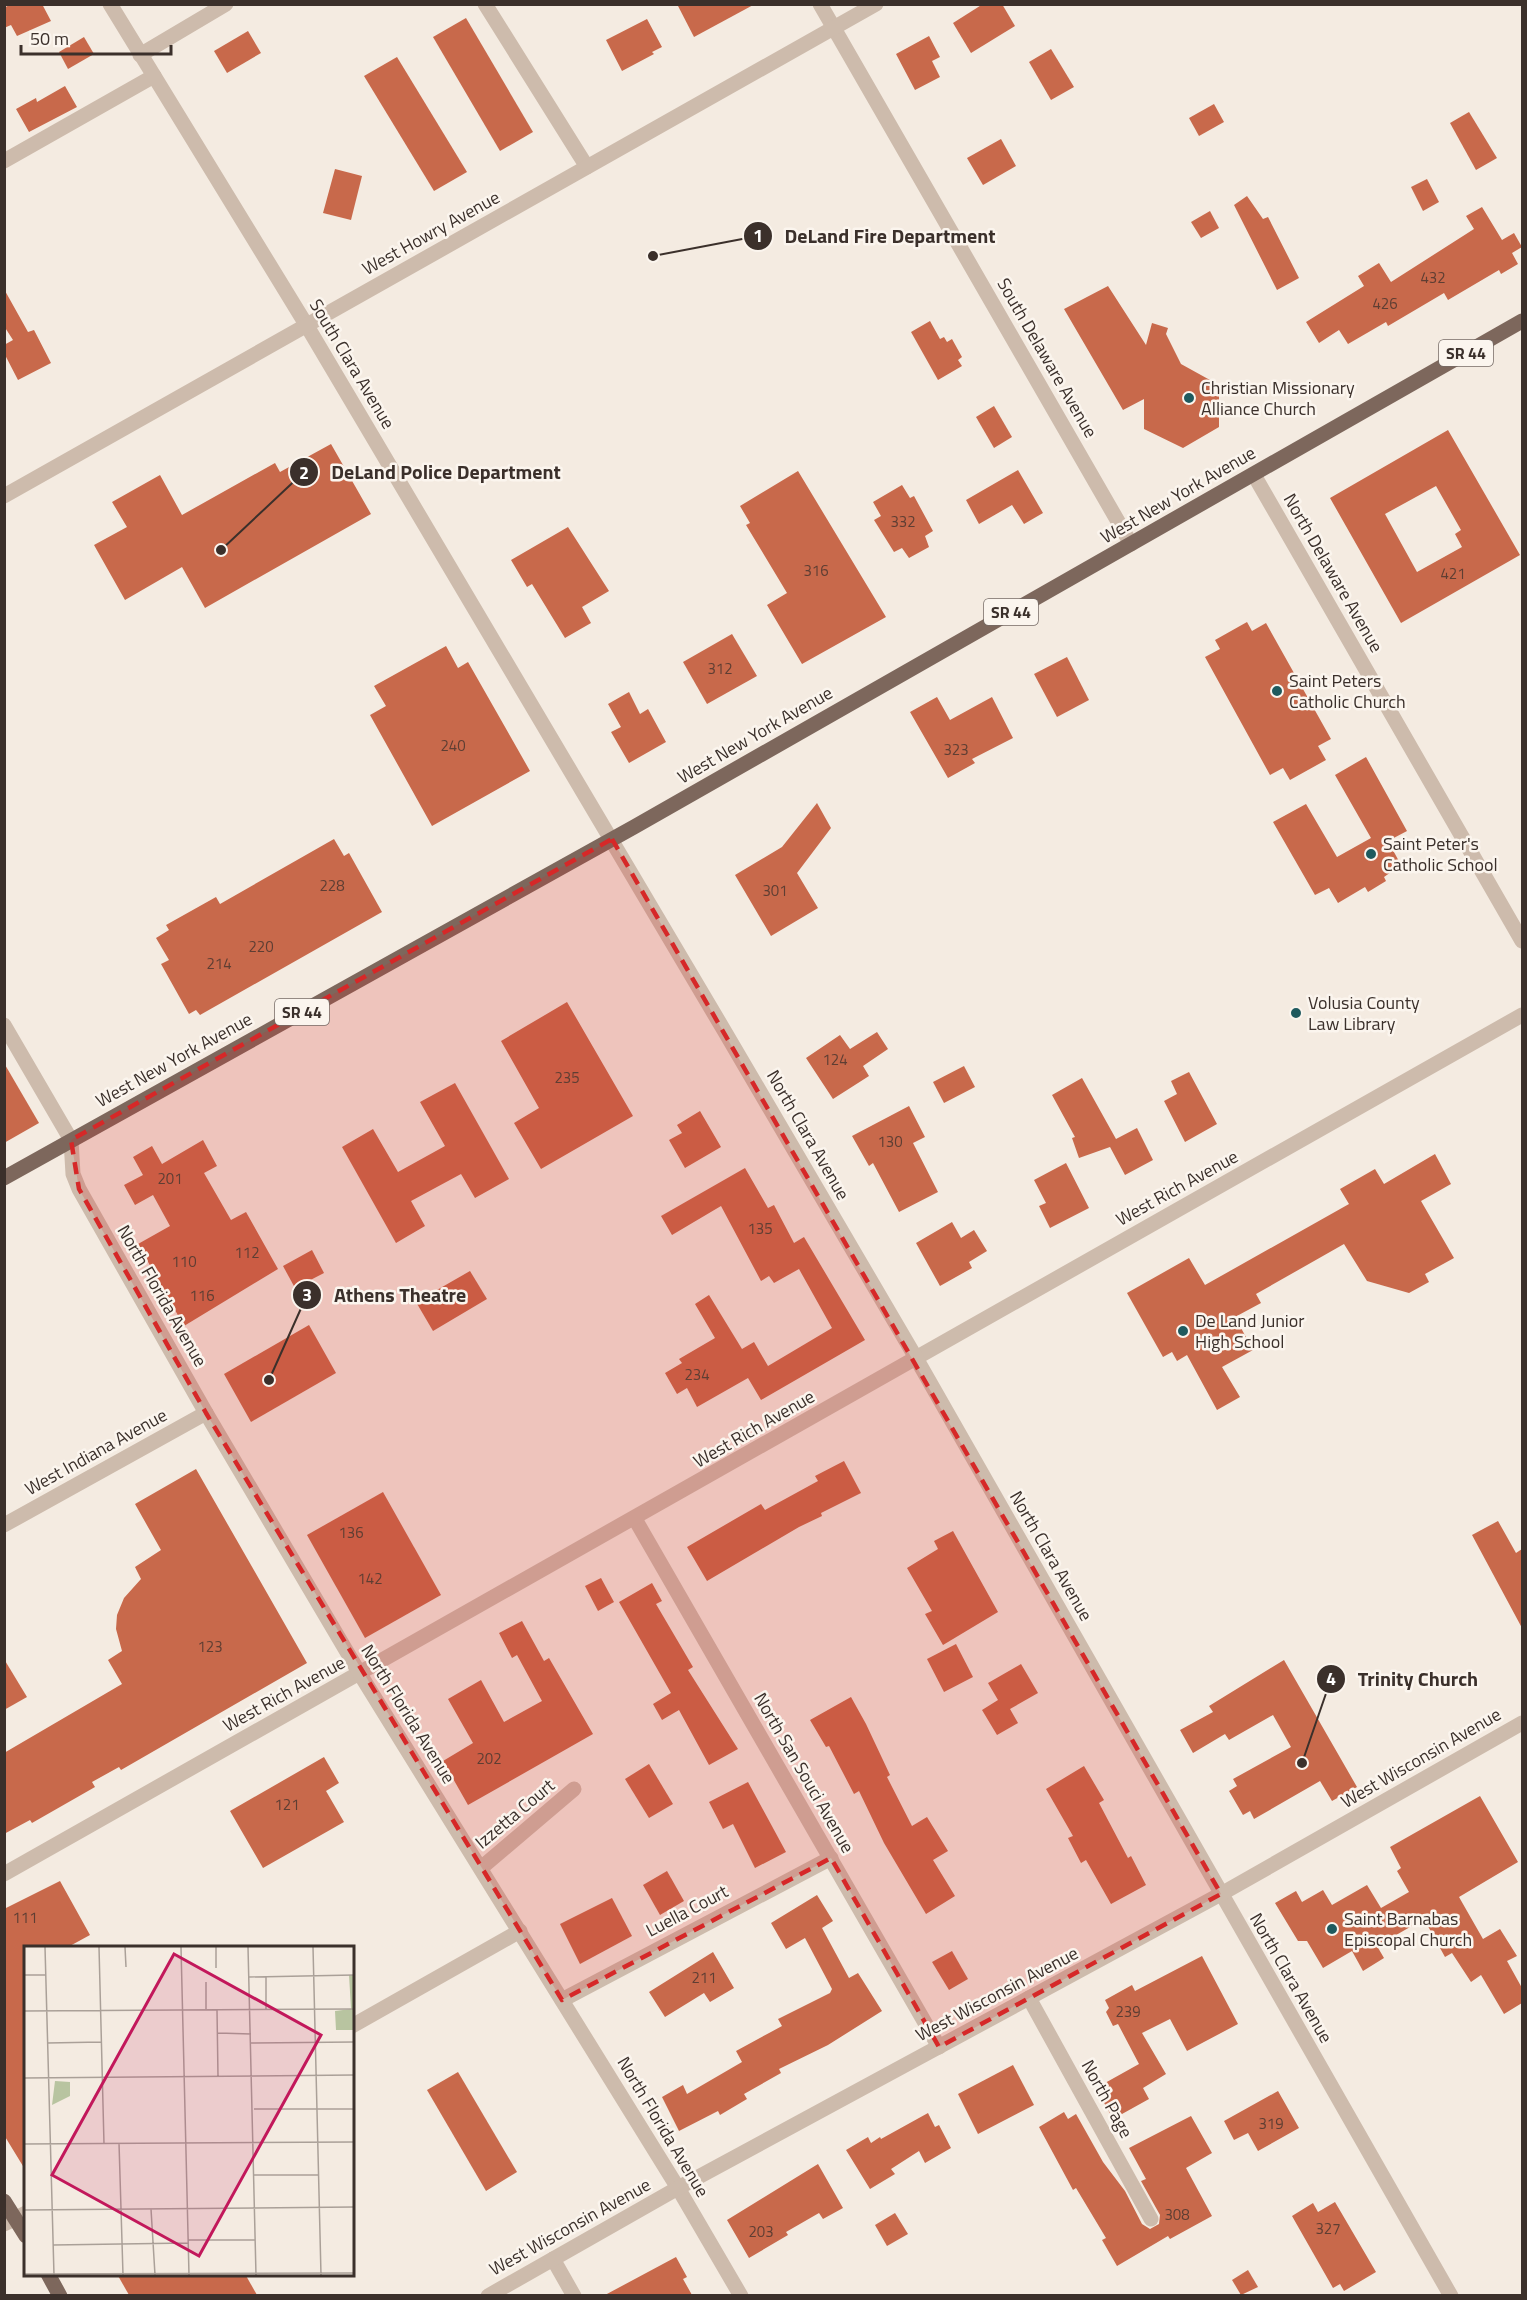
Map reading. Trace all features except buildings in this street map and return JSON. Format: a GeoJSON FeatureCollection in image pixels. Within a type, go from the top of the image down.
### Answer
{"type":"FeatureCollection","features":[{"type":"Feature","properties":{"kind":"main road","name":"West New York Avenue"},"geometry":{"type":"LineString","coordinates":[[4,1178],[612,839],[1522,321]]}},
{"type":"Feature","properties":{"kind":"main road"},"geometry":{"type":"LineString","coordinates":[[4,2201],[24,2233]]}},
{"type":"Feature","properties":{"kind":"main road"},"geometry":{"type":"LineString","coordinates":[[49,2276],[60,2295]]}},
{"type":"Feature","properties":{"kind":"street","name":"South Clara Avenue"},"geometry":{"type":"LineString","coordinates":[[110,4],[307,326],[612,839]]}},
{"type":"Feature","properties":{"kind":"street"},"geometry":{"type":"LineString","coordinates":[[140,55],[226,4]]}},
{"type":"Feature","properties":{"kind":"street"},"geometry":{"type":"LineString","coordinates":[[484,4],[587,167]]}},
{"type":"Feature","properties":{"kind":"street","name":"South Delaware Avenue"},"geometry":{"type":"LineString","coordinates":[[820,4],[1131,544]]}},
{"type":"Feature","properties":{"kind":"street","name":"West Howry Avenue"},"geometry":{"type":"LineString","coordinates":[[4,496],[876,4]]}},
{"type":"Feature","properties":{"kind":"street"},"geometry":{"type":"LineString","coordinates":[[4,162],[154,76]]}},
{"type":"Feature","properties":{"kind":"street","name":"North Delaware Avenue"},"geometry":{"type":"LineString","coordinates":[[1254,474],[1522,941]]}},
{"type":"Feature","properties":{"kind":"street","name":"North Clara Avenue"},"geometry":{"type":"LineString","coordinates":[[612,839],[916,1358],[1451,2295]]}},
{"type":"Feature","properties":{"kind":"street","name":"West Rich Avenue"},"geometry":{"type":"LineString","coordinates":[[4,1874],[1522,1015]]}},
{"type":"Feature","properties":{"kind":"street"},"geometry":{"type":"LineString","coordinates":[[4,1025],[71,1140]]}},
{"type":"Feature","properties":{"kind":"street","name":"North Florida Avenue"},"geometry":{"type":"LineString","coordinates":[[71,1140],[73,1174],[79,1189],[206,1413],[360,1674],[678,2188],[741,2295]]}},
{"type":"Feature","properties":{"kind":"street","name":"West Indiana Avenue"},"geometry":{"type":"LineString","coordinates":[[4,1526],[206,1413]]}},
{"type":"Feature","properties":{"kind":"street","name":"North San Souci Avenue"},"geometry":{"type":"LineString","coordinates":[[635,1519],[939,2047]]}},
{"type":"Feature","properties":{"kind":"street","name":"West Wisconsin Avenue"},"geometry":{"type":"LineString","coordinates":[[488,2295],[678,2188],[1221,1894],[1522,1724]]}},
{"type":"Feature","properties":{"kind":"street","name":"Izzetta Court"},"geometry":{"type":"LineString","coordinates":[[481,1868],[574,1789]]}},
{"type":"Feature","properties":{"kind":"street","name":"Luella Court"},"geometry":{"type":"LineString","coordinates":[[562,2000],[831,1858]]}},
{"type":"Feature","properties":{"kind":"street"},"geometry":{"type":"LineString","coordinates":[[354,2025],[520,1931]]}},
{"type":"Feature","properties":{"kind":"street","name":"North Page"},"geometry":{"type":"LineString","coordinates":[[1029,1998],[1151,2219]]}},
{"type":"Feature","properties":{"kind":"street"},"geometry":{"type":"LineString","coordinates":[[553,2259],[574,2295]]}},
{"type":"Feature","properties":{"kind":"highlighted area"},"geometry":{"type":"Polygon","coordinates":[[[612,839],[1221,1894],[939,2047],[831,1858],[562,2000],[206,1413],[79,1189],[71,1140],[612,839]]]}},
{"type":"Feature","properties":{"kind":"place","name":"DeLand Fire Department"},"geometry":{"type":"Point","coordinates":[653,256]}},
{"type":"Feature","properties":{"kind":"place","name":"Christian Missionary Alliance Church"},"geometry":{"type":"Point","coordinates":[1189,398]}},
{"type":"Feature","properties":{"kind":"place","name":"DeLand Police Department"},"geometry":{"type":"Point","coordinates":[221,550]}},
{"type":"Feature","properties":{"kind":"place","name":"Saint Peters Catholic Church"},"geometry":{"type":"Point","coordinates":[1277,691]}},
{"type":"Feature","properties":{"kind":"place","name":"Saint Peter's Catholic School"},"geometry":{"type":"Point","coordinates":[1371,854]}},
{"type":"Feature","properties":{"kind":"place","name":"Volusia County Law Library"},"geometry":{"type":"Point","coordinates":[1296,1013]}},
{"type":"Feature","properties":{"kind":"place","name":"De Land Junior High School"},"geometry":{"type":"Point","coordinates":[1183,1331]}},
{"type":"Feature","properties":{"kind":"place","name":"Athens Theatre"},"geometry":{"type":"Point","coordinates":[269,1380]}},
{"type":"Feature","properties":{"kind":"place","name":"Trinity Church"},"geometry":{"type":"Point","coordinates":[1302,1763]}},
{"type":"Feature","properties":{"kind":"place","name":"Saint Barnabas Episcopal Church"},"geometry":{"type":"Point","coordinates":[1332,1929]}}]}
